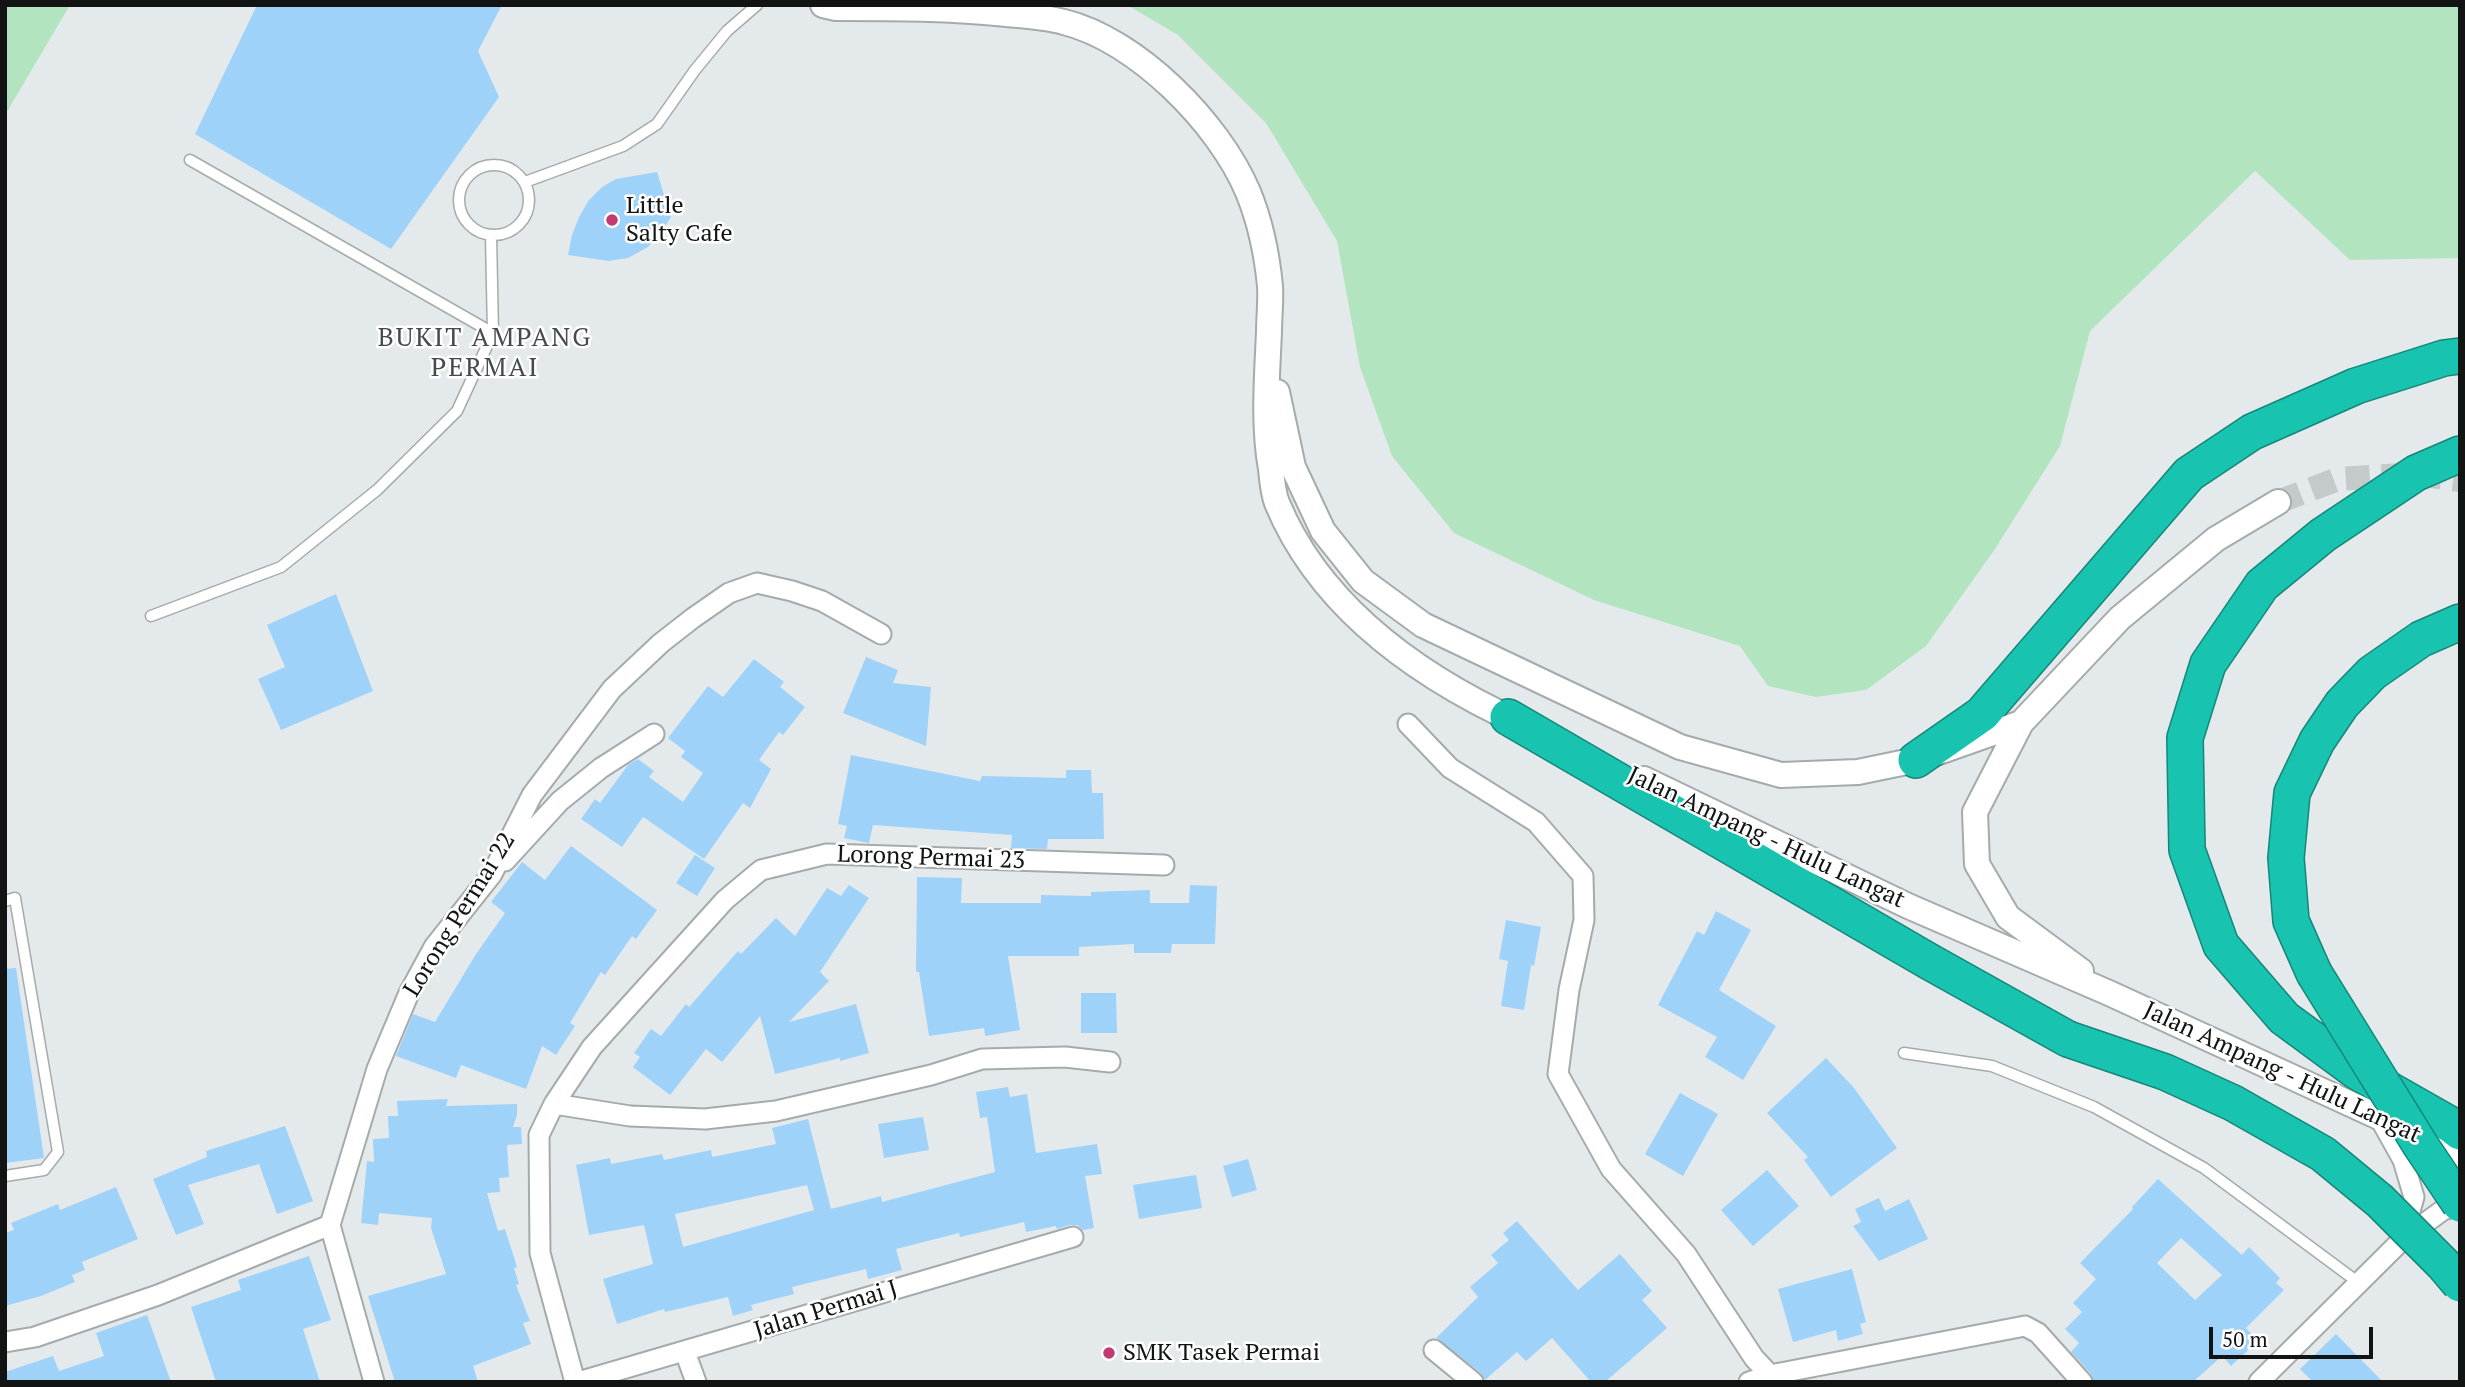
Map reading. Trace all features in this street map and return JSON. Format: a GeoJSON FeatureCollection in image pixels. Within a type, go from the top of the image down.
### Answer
{"type":"FeatureCollection","features":[{"type":"Feature","properties":{"kind":"highway"},"geometry":{"type":"LineString","coordinates":[[1916,760],[1982,714],[2189,474],[2252,432],[2356,386],[2444,358],[2460,356]]}},
{"type":"Feature","properties":{"kind":"highway"},"geometry":{"type":"LineString","coordinates":[[2460,454],[2406,480],[2323,535],[2262,585],[2208,664],[2185,737],[2187,850],[2221,945],[2284,1018],[2356,1071],[2460,1132]]}},
{"type":"Feature","properties":{"kind":"highway"},"geometry":{"type":"LineString","coordinates":[[2460,622],[2421,639],[2372,673],[2342,704],[2317,741],[2292,793],[2286,858],[2291,921],[2314,973],[2460,1204]]}},
{"type":"Feature","properties":{"kind":"highway"},"geometry":{"type":"LineString","coordinates":[[1508,717],[2068,1039],[2165,1072],[2233,1103],[2323,1154],[2380,1201],[2460,1284]]}},
{"type":"Feature","properties":{"kind":"street","name":"Jalan Ampang - Hulu Langat"},"geometry":{"type":"LineString","coordinates":[[823,5],[836,8],[976,11],[1065,22],[1105,37],[1141,60],[1180,95],[1220,143],[1248,191],[1263,240],[1270,288],[1267,448],[1276,501],[1303,553],[1338,600],[1381,640],[1433,676],[1508,717],[1726,817],[1909,906],[2109,993],[2379,1116],[2460,1157]]}},
{"type":"Feature","properties":{"kind":"street","name":"Jalan Ampang - Hulu Langat"},"geometry":{"type":"LineString","coordinates":[[1268,349],[1293,467],[1323,531],[1363,581],[1423,625],[1680,747],[1780,775],[1858,772],[1916,760],[2021,723],[2120,618],[2216,539],[2277,502]]}},
{"type":"Feature","properties":{"kind":"street","name":"Lorong Permai 22"},"geometry":{"type":"LineString","coordinates":[[330,1225],[377,1069],[408,993],[434,947],[492,874],[531,795],[612,689],[661,643],[693,618],[729,593],[757,583],[822,601],[881,634]]}},
{"type":"Feature","properties":{"kind":"street"},"geometry":{"type":"LineString","coordinates":[[2021,723],[1975,812],[1977,864],[2008,917],[2109,993]]}},
{"type":"Feature","properties":{"kind":"street"},"geometry":{"type":"LineString","coordinates":[[1408,724],[1450,768],[1535,822],[1583,876],[1584,920],[1569,990],[1559,1074],[1611,1168],[1686,1254],[1754,1358],[1770,1375]]}},
{"type":"Feature","properties":{"kind":"street"},"geometry":{"type":"LineString","coordinates":[[492,874],[560,801],[601,768],[654,734]]}},
{"type":"Feature","properties":{"kind":"street","name":"Lorong Permai 23"},"geometry":{"type":"LineString","coordinates":[[577,1382],[540,1253],[539,1135],[554,1104],[601,1037],[725,900],[761,870],[827,854],[1164,865]]}},
{"type":"Feature","properties":{"kind":"street"},"geometry":{"type":"LineString","coordinates":[[554,1104],[630,1116],[705,1119],[776,1111],[931,1075],[982,1059],[1065,1057],[1110,1062]]}},
{"type":"Feature","properties":{"kind":"street"},"geometry":{"type":"LineString","coordinates":[[2379,1116],[2403,1160],[2414,1197],[2402,1240]]}},
{"type":"Feature","properties":{"kind":"street"},"geometry":{"type":"LineString","coordinates":[[2259,1382],[2402,1240],[2443,1210],[2460,1204]]}},
{"type":"Feature","properties":{"kind":"street"},"geometry":{"type":"LineString","coordinates":[[5,1342],[34,1337],[158,1295],[330,1225],[374,1382]]}},
{"type":"Feature","properties":{"kind":"street","name":"Jalan Permai J"},"geometry":{"type":"LineString","coordinates":[[577,1382],[1073,1237]]}},
{"type":"Feature","properties":{"kind":"street"},"geometry":{"type":"LineString","coordinates":[[1749,1382],[1770,1375],[2025,1326],[2038,1333],[2082,1382]]}},
{"type":"Feature","properties":{"kind":"street"},"geometry":{"type":"LineString","coordinates":[[1434,1350],[1473,1382]]}},
{"type":"Feature","properties":{"kind":"street"},"geometry":{"type":"LineString","coordinates":[[685,1352],[696,1382]]}},
{"type":"Feature","properties":{"kind":"lane"},"geometry":{"type":"LineString","coordinates":[[525,182],[623,146],[657,124],[695,70],[727,31],[757,5]]}},
{"type":"Feature","properties":{"kind":"lane"},"geometry":{"type":"LineString","coordinates":[[190,160],[493,333]]}},
{"type":"Feature","properties":{"kind":"lane"},"geometry":{"type":"LineString","coordinates":[[495,165],[507,167],[525,182],[530,204],[527,215],[513,231],[491,236],[479,233],[469,226],[462,216],[460,192],[464,181],[472,172],[495,165]]}},
{"type":"Feature","properties":{"kind":"lane"},"geometry":{"type":"LineString","coordinates":[[151,616],[281,567],[377,490],[457,411],[493,333],[491,236]]}},
{"type":"Feature","properties":{"kind":"lane"},"geometry":{"type":"LineString","coordinates":[[5,901],[15,898],[58,1152],[44,1170],[5,1176]]}},
{"type":"Feature","properties":{"kind":"lane"},"geometry":{"type":"LineString","coordinates":[[1904,1054],[1993,1066],[2094,1107],[2204,1168],[2359,1283]]}},
{"type":"Feature","properties":{"kind":"green space"},"geometry":{"type":"Polygon","coordinates":[[[5,5],[70,5],[5,115],[5,5]]]}},
{"type":"Feature","properties":{"kind":"green space"},"geometry":{"type":"Polygon","coordinates":[[[1127,5],[2460,5],[2460,258],[2350,260],[2255,171],[2090,331],[2060,446],[1995,549],[1926,646],[1866,690],[1816,697],[1768,686],[1740,646],[1594,600],[1454,533],[1392,456],[1360,367],[1337,241],[1266,123],[1178,35],[1127,5]]]}},
{"type":"Feature","properties":{"kind":"building"},"geometry":{"type":"Polygon","coordinates":[[[257,5],[502,5],[478,51],[499,97],[391,249],[195,134],[257,5]]]}},
{"type":"Feature","properties":{"kind":"building"},"geometry":{"type":"Polygon","coordinates":[[[657,172],[671,217],[648,247],[628,258],[609,261],[568,255],[579,217],[589,200],[602,187],[616,179],[657,172]]]}},
{"type":"Feature","properties":{"kind":"building"},"geometry":{"type":"Polygon","coordinates":[[[336,594],[373,691],[281,730],[258,679],[285,667],[267,625],[336,594]]]}},
{"type":"Feature","properties":{"kind":"building"},"geometry":{"type":"Polygon","coordinates":[[[866,657],[898,670],[893,683],[931,687],[926,746],[843,713],[866,657]]]}},
{"type":"Feature","properties":{"kind":"building"},"geometry":{"type":"Polygon","coordinates":[[[754,659],[784,682],[780,687],[805,707],[783,735],[779,732],[759,760],[771,769],[750,808],[743,803],[704,859],[643,817],[622,847],[581,819],[595,799],[600,803],[628,765],[638,759],[654,771],[649,777],[683,802],[703,773],[681,757],[685,751],[668,738],[708,686],[723,697],[754,659]]]}},
{"type":"Feature","properties":{"kind":"building"},"geometry":{"type":"Polygon","coordinates":[[[851,755],[980,781],[982,776],[1066,778],[1066,770],[1091,770],[1092,793],[1103,793],[1104,839],[1048,839],[1047,849],[1011,848],[1012,835],[873,825],[869,843],[844,838],[847,826],[838,824],[851,755]]]}},
{"type":"Feature","properties":{"kind":"building"},"geometry":{"type":"Polygon","coordinates":[[[571,846],[657,910],[636,939],[632,936],[605,975],[601,972],[570,1023],[575,1026],[556,1055],[542,1046],[526,1089],[461,1065],[456,1078],[396,1056],[413,1014],[435,1022],[476,954],[505,913],[491,902],[522,862],[545,880],[571,846]]]}},
{"type":"Feature","properties":{"kind":"building"},"geometry":{"type":"Polygon","coordinates":[[[695,855],[715,868],[697,896],[676,883],[695,855]]]}},
{"type":"Feature","properties":{"kind":"building"},"geometry":{"type":"Polygon","coordinates":[[[917,877],[962,878],[961,903],[1041,903],[1041,895],[1091,896],[1091,892],[1150,890],[1150,903],[1189,903],[1190,885],[1217,886],[1215,944],[1172,944],[1171,953],[1134,953],[1134,944],[1079,947],[1079,956],[1008,956],[1020,1030],[985,1036],[984,1028],[929,1036],[919,972],[916,972],[917,877]]]}},
{"type":"Feature","properties":{"kind":"building"},"geometry":{"type":"Polygon","coordinates":[[[849,885],[869,898],[820,972],[829,981],[789,1022],[856,1004],[869,1053],[775,1074],[760,1016],[722,1062],[706,1049],[670,1095],[633,1067],[640,1057],[634,1053],[651,1029],[661,1036],[686,1004],[689,1007],[738,951],[741,954],[776,918],[795,936],[827,888],[841,896],[849,885]]]}},
{"type":"Feature","properties":{"kind":"building"},"geometry":{"type":"Polygon","coordinates":[[[1716,911],[1751,930],[1719,990],[1776,1026],[1743,1080],[1705,1057],[1717,1037],[1658,1005],[1697,931],[1704,935],[1716,911]]]}},
{"type":"Feature","properties":{"kind":"building"},"geometry":{"type":"Polygon","coordinates":[[[1506,920],[1541,927],[1534,966],[1531,965],[1524,1010],[1501,1006],[1508,961],[1499,959],[1506,920]]]}},
{"type":"Feature","properties":{"kind":"building"},"geometry":{"type":"Polygon","coordinates":[[[16,968],[44,1158],[5,1163],[5,969],[16,968]]]}},
{"type":"Feature","properties":{"kind":"building"},"geometry":{"type":"Polygon","coordinates":[[[1081,993],[1116,993],[1117,1033],[1081,1033],[1081,993]]]}},
{"type":"Feature","properties":{"kind":"building"},"geometry":{"type":"Polygon","coordinates":[[[1826,1058],[1854,1088],[1897,1148],[1831,1197],[1804,1160],[1808,1157],[1767,1113],[1826,1058]]]}},
{"type":"Feature","properties":{"kind":"building"},"geometry":{"type":"Polygon","coordinates":[[[1008,1087],[1010,1097],[1027,1094],[1036,1153],[1097,1144],[1102,1174],[1085,1176],[1094,1228],[1083,1230],[1077,1225],[1070,1225],[1026,1232],[1024,1222],[960,1237],[959,1233],[896,1249],[902,1270],[868,1279],[866,1269],[792,1287],[794,1294],[751,1305],[753,1310],[733,1316],[728,1297],[665,1312],[664,1309],[617,1324],[603,1279],[653,1264],[644,1225],[589,1235],[576,1165],[610,1158],[611,1164],[662,1154],[664,1160],[711,1150],[712,1157],[776,1144],[772,1128],[808,1119],[831,1209],[881,1196],[882,1202],[995,1172],[987,1117],[980,1118],[976,1092],[1008,1087]],[[807,1185],[675,1214],[683,1247],[814,1210],[807,1185]]]}},
{"type":"Feature","properties":{"kind":"building"},"geometry":{"type":"Polygon","coordinates":[[[1680,1093],[1718,1114],[1683,1176],[1645,1154],[1680,1093]]]}},
{"type":"Feature","properties":{"kind":"building"},"geometry":{"type":"Polygon","coordinates":[[[448,1099],[446,1106],[517,1104],[513,1127],[521,1127],[522,1144],[507,1145],[509,1177],[499,1178],[500,1192],[487,1193],[498,1231],[505,1229],[517,1267],[514,1268],[519,1284],[516,1285],[530,1321],[523,1323],[531,1344],[473,1366],[478,1382],[395,1382],[368,1296],[446,1274],[431,1228],[432,1218],[379,1213],[378,1225],[361,1223],[367,1161],[374,1162],[373,1139],[389,1138],[388,1116],[398,1116],[397,1101],[448,1099]]]}},
{"type":"Feature","properties":{"kind":"building"},"geometry":{"type":"Polygon","coordinates":[[[923,1117],[929,1150],[884,1158],[878,1124],[923,1117]]]}},
{"type":"Feature","properties":{"kind":"building"},"geometry":{"type":"Polygon","coordinates":[[[285,1126],[313,1201],[277,1214],[259,1164],[188,1185],[204,1224],[176,1235],[153,1179],[207,1157],[206,1151],[285,1126]]]}},
{"type":"Feature","properties":{"kind":"building"},"geometry":{"type":"Polygon","coordinates":[[[1248,1159],[1257,1190],[1232,1197],[1223,1166],[1248,1159]]]}},
{"type":"Feature","properties":{"kind":"building"},"geometry":{"type":"Polygon","coordinates":[[[1767,1170],[1799,1206],[1753,1246],[1721,1210],[1767,1170]]]}},
{"type":"Feature","properties":{"kind":"building"},"geometry":{"type":"Polygon","coordinates":[[[1196,1175],[1202,1208],[1139,1219],[1133,1185],[1196,1175]]]}},
{"type":"Feature","properties":{"kind":"building"},"geometry":{"type":"Polygon","coordinates":[[[2158,1179],[2242,1255],[2249,1247],[2280,1278],[2276,1283],[2284,1290],[2246,1328],[2258,1341],[2231,1366],[2222,1356],[2193,1382],[2094,1382],[2091,1374],[2071,1352],[2079,1343],[2065,1329],[2082,1312],[2073,1303],[2096,1279],[2080,1263],[2158,1179]],[[2181,1238],[2157,1263],[2195,1300],[2222,1275],[2181,1238]]]}},
{"type":"Feature","properties":{"kind":"building"},"geometry":{"type":"Polygon","coordinates":[[[116,1187],[138,1239],[82,1262],[85,1270],[72,1275],[75,1282],[41,1296],[5,1306],[5,1233],[14,1230],[11,1223],[58,1204],[60,1210],[116,1187]]]}},
{"type":"Feature","properties":{"kind":"building"},"geometry":{"type":"Polygon","coordinates":[[[1879,1198],[1885,1211],[1909,1199],[1928,1239],[1879,1261],[1853,1226],[1861,1222],[1855,1209],[1879,1198]]]}},
{"type":"Feature","properties":{"kind":"building"},"geometry":{"type":"Polygon","coordinates":[[[1517,1221],[1578,1290],[1620,1254],[1652,1291],[1642,1300],[1667,1328],[1605,1382],[1591,1382],[1552,1338],[1526,1361],[1517,1352],[1485,1380],[1481,1373],[1436,1338],[1478,1297],[1470,1287],[1498,1263],[1491,1255],[1509,1240],[1503,1233],[1517,1221]]]}},
{"type":"Feature","properties":{"kind":"building"},"geometry":{"type":"Polygon","coordinates":[[[309,1256],[331,1320],[303,1329],[320,1382],[216,1382],[191,1307],[241,1290],[238,1280],[309,1256]]]}},
{"type":"Feature","properties":{"kind":"building"},"geometry":{"type":"Polygon","coordinates":[[[1852,1269],[1866,1322],[1860,1324],[1863,1334],[1838,1341],[1836,1330],[1793,1342],[1778,1289],[1852,1269]]]}},
{"type":"Feature","properties":{"kind":"building"},"geometry":{"type":"Polygon","coordinates":[[[147,1315],[171,1382],[5,1382],[5,1372],[53,1356],[59,1371],[104,1356],[96,1333],[147,1315]]]}},
{"type":"Feature","properties":{"kind":"building"},"geometry":{"type":"Polygon","coordinates":[[[2336,1334],[2383,1382],[2313,1382],[2300,1369],[2336,1334]]]}},
{"type":"Feature","properties":{"kind":"tunnel"},"geometry":{"type":"LineString","coordinates":[[2278,502],[2338,479],[2417,474],[2460,480]]}},
{"type":"Feature","properties":{"kind":"place","name":"Little Salty Cafe"},"geometry":{"type":"Point","coordinates":[612,220]}},
{"type":"Feature","properties":{"kind":"place","name":"SMK Tasek Permai"},"geometry":{"type":"Point","coordinates":[1109,1353]}},
{"type":"Feature","properties":{"kind":"district","name":"BUKIT AMPANG PERMAI"},"geometry":{"type":"Point","coordinates":[485,354]}}]}
